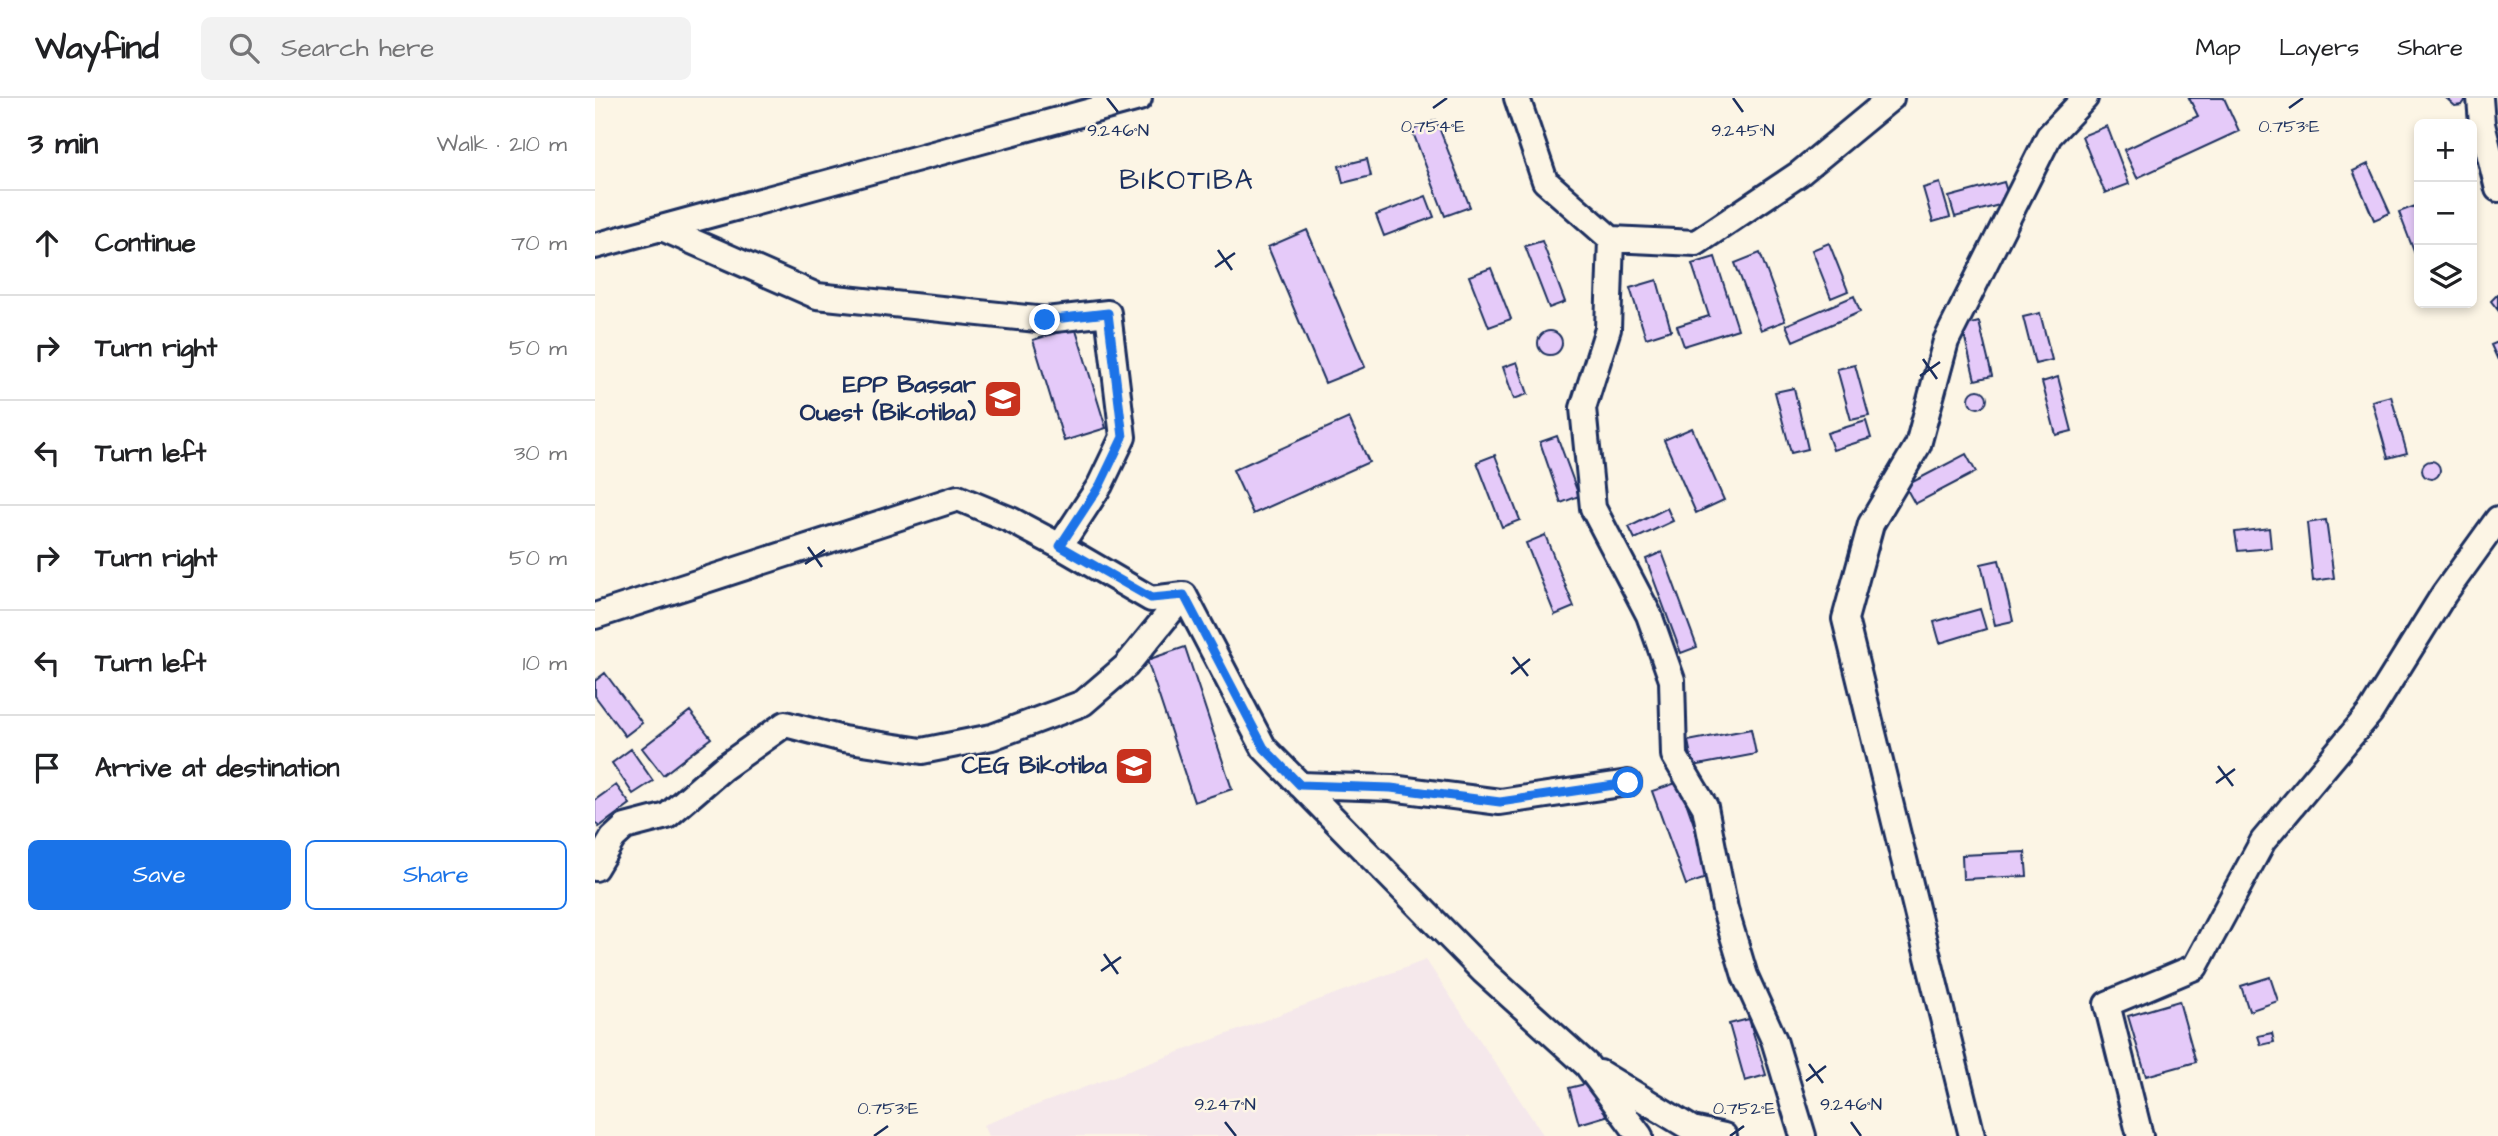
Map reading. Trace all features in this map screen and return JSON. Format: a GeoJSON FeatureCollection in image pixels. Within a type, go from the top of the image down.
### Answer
{"type":"FeatureCollection","features":[{"type":"Feature","properties":{"kind":"street"},"geometry":{"type":"LineString","coordinates":[[595,246],[1139,98]]}},
{"type":"Feature","properties":{"kind":"street"},"geometry":{"type":"LineString","coordinates":[[1517,98],[1545,181],[1611,239],[1696,243],[1799,174],[1891,98]]}},
{"type":"Feature","properties":{"kind":"street"},"geometry":{"type":"LineString","coordinates":[[1972,1136],[1845,619],[1871,524],[1918,445],[1946,341],[2049,136],[2085,98]]}},
{"type":"Feature","properties":{"kind":"street"},"geometry":{"type":"LineString","coordinates":[[2480,98],[2482,124],[2498,189]]}},
{"type":"Feature","properties":{"kind":"street"},"geometry":{"type":"LineString","coordinates":[[662,228],[817,296],[1045,320],[1108,313],[1123,437],[1100,485],[1060,546]]}},
{"type":"Feature","properties":{"kind":"street"},"geometry":{"type":"LineString","coordinates":[[1611,239],[1608,329],[1583,408],[1593,508],[1649,615],[1672,680],[1674,755],[1705,807],[1725,909],[1745,976],[1774,1040],[1804,1136]]}},
{"type":"Feature","properties":{"kind":"street"},"geometry":{"type":"LineString","coordinates":[[595,616],[958,499],[1011,520],[1151,598],[1184,595]]}},
{"type":"Feature","properties":{"kind":"street"},"geometry":{"type":"LineString","coordinates":[[2140,1136],[2107,1004],[2195,967],[2263,841],[2370,713],[2444,594],[2498,519]]}},
{"type":"Feature","properties":{"kind":"street"},"geometry":{"type":"LineString","coordinates":[[1184,595],[1264,748],[1483,971],[1587,1065],[1692,1129],[1724,1136]]}},
{"type":"Feature","properties":{"kind":"street"},"geometry":{"type":"LineString","coordinates":[[595,868],[614,838],[625,827],[667,816],[723,768],[785,724],[843,740],[922,751],[992,737],[1083,703],[1126,666],[1184,595]]}},
{"type":"Feature","properties":{"kind":"street"},"geometry":{"type":"LineString","coordinates":[[1300,785],[1391,788],[1500,802],[1628,783]]}},
{"type":"Feature","properties":{"kind":"street"},"geometry":{"type":"LineString","coordinates":[[1587,1065],[1640,1136]]}},
{"type":"Feature","properties":{"kind":"shaded area"},"geometry":{"type":"Polygon","coordinates":[[[1426,960],[1544,1136],[988,1136],[983,1125],[1426,960]]]}},
{"type":"Feature","properties":{"kind":"building"},"geometry":{"type":"Polygon","coordinates":[[[2189,98],[2224,98],[2239,131],[2137,178],[2124,150],[2198,116],[2189,98]]]}},
{"type":"Feature","properties":{"kind":"building"},"geometry":{"type":"Polygon","coordinates":[[[2446,98],[2467,98],[2462,105],[2455,106],[2446,98]]]}},
{"type":"Feature","properties":{"kind":"building"},"geometry":{"type":"Polygon","coordinates":[[[1436,120],[1470,207],[1445,216],[1412,130],[1436,120]]]}},
{"type":"Feature","properties":{"kind":"building"},"geometry":{"type":"Polygon","coordinates":[[[2107,126],[2129,184],[2105,193],[2082,136],[2107,126]]]}},
{"type":"Feature","properties":{"kind":"building"},"geometry":{"type":"Polygon","coordinates":[[[1367,159],[1371,176],[1343,183],[1339,166],[1367,159]]]}},
{"type":"Feature","properties":{"kind":"building"},"geometry":{"type":"Polygon","coordinates":[[[2368,164],[2390,213],[2374,220],[2353,171],[2368,164]]]}},
{"type":"Feature","properties":{"kind":"building"},"geometry":{"type":"Polygon","coordinates":[[[2004,182],[2010,202],[1955,217],[1949,197],[2004,182]]]}},
{"type":"Feature","properties":{"kind":"building"},"geometry":{"type":"Polygon","coordinates":[[[1940,183],[1950,217],[1933,222],[1923,188],[1940,183]]]}},
{"type":"Feature","properties":{"kind":"building"},"geometry":{"type":"Polygon","coordinates":[[[1426,196],[1434,217],[1384,236],[1376,215],[1426,196]]]}},
{"type":"Feature","properties":{"kind":"building"},"geometry":{"type":"Polygon","coordinates":[[[2414,206],[2414,251],[2399,212],[2414,206]]]}},
{"type":"Feature","properties":{"kind":"building"},"geometry":{"type":"Polygon","coordinates":[[[1307,230],[1365,367],[1325,383],[1268,247],[1307,230]]]}},
{"type":"Feature","properties":{"kind":"building"},"geometry":{"type":"Polygon","coordinates":[[[1542,241],[1565,302],[1549,308],[1525,246],[1542,241]]]}},
{"type":"Feature","properties":{"kind":"building"},"geometry":{"type":"Polygon","coordinates":[[[1829,243],[1848,291],[1831,298],[1812,250],[1829,243]]]}},
{"type":"Feature","properties":{"kind":"building"},"geometry":{"type":"Polygon","coordinates":[[[1760,253],[1785,321],[1761,330],[1735,263],[1760,253]]]}},
{"type":"Feature","properties":{"kind":"building"},"geometry":{"type":"Polygon","coordinates":[[[1715,257],[1738,329],[1684,346],[1677,326],[1709,316],[1692,264],[1715,257]]]}},
{"type":"Feature","properties":{"kind":"building"},"geometry":{"type":"Polygon","coordinates":[[[1491,268],[1511,319],[1489,327],[1469,276],[1491,268]]]}},
{"type":"Feature","properties":{"kind":"building"},"geometry":{"type":"Polygon","coordinates":[[[1657,280],[1671,330],[1646,338],[1630,288],[1657,280]]]}},
{"type":"Feature","properties":{"kind":"building"},"geometry":{"type":"Polygon","coordinates":[[[2498,294],[2498,310],[2491,301],[2498,294]]]}},
{"type":"Feature","properties":{"kind":"building"},"geometry":{"type":"Polygon","coordinates":[[[1854,296],[1860,312],[1793,341],[1786,325],[1854,296]]]}},
{"type":"Feature","properties":{"kind":"building"},"geometry":{"type":"Polygon","coordinates":[[[2040,313],[2052,360],[2035,364],[2023,317],[2040,313]]]}},
{"type":"Feature","properties":{"kind":"building"},"geometry":{"type":"Polygon","coordinates":[[[1979,322],[1992,376],[1975,380],[1962,326],[1979,322]]]}},
{"type":"Feature","properties":{"kind":"building"},"geometry":{"type":"Polygon","coordinates":[[[1075,327],[1106,428],[1064,441],[1033,340],[1075,327]]]}},
{"type":"Feature","properties":{"kind":"building"},"geometry":{"type":"Polygon","coordinates":[[[1550,331],[1559,334],[1562,343],[1559,352],[1550,355],[1541,352],[1538,343],[1541,334],[1550,331]]]}},
{"type":"Feature","properties":{"kind":"building"},"geometry":{"type":"Polygon","coordinates":[[[2498,342],[2498,360],[2491,345],[2498,342]]]}},
{"type":"Feature","properties":{"kind":"building"},"geometry":{"type":"Polygon","coordinates":[[[1517,362],[1528,394],[1514,399],[1503,367],[1517,362]]]}},
{"type":"Feature","properties":{"kind":"building"},"geometry":{"type":"Polygon","coordinates":[[[1855,365],[1869,416],[1851,420],[1837,369],[1855,365]]]}},
{"type":"Feature","properties":{"kind":"building"},"geometry":{"type":"Polygon","coordinates":[[[2058,377],[2072,431],[2056,435],[2042,382],[2058,377]]]}},
{"type":"Feature","properties":{"kind":"building"},"geometry":{"type":"Polygon","coordinates":[[[1794,388],[1808,449],[1791,453],[1775,392],[1794,388]]]}},
{"type":"Feature","properties":{"kind":"building"},"geometry":{"type":"Polygon","coordinates":[[[1978,390],[1984,393],[1987,399],[1984,405],[1978,408],[1972,405],[1969,399],[1972,393],[1978,390]]]}},
{"type":"Feature","properties":{"kind":"building"},"geometry":{"type":"Polygon","coordinates":[[[2391,396],[2407,453],[2388,458],[2372,401],[2391,396]]]}},
{"type":"Feature","properties":{"kind":"building"},"geometry":{"type":"Polygon","coordinates":[[[1349,418],[1369,462],[1253,514],[1233,470],[1349,418]]]}},
{"type":"Feature","properties":{"kind":"building"},"geometry":{"type":"Polygon","coordinates":[[[1866,421],[1871,438],[1833,450],[1827,433],[1866,421]]]}},
{"type":"Feature","properties":{"kind":"building"},"geometry":{"type":"Polygon","coordinates":[[[1692,428],[1724,500],[1696,513],[1664,440],[1692,428]]]}},
{"type":"Feature","properties":{"kind":"building"},"geometry":{"type":"Polygon","coordinates":[[[1557,436],[1579,496],[1561,503],[1540,442],[1557,436]]]}},
{"type":"Feature","properties":{"kind":"building"},"geometry":{"type":"Polygon","coordinates":[[[1966,454],[1976,472],[1915,504],[1905,486],[1966,454]]]}},
{"type":"Feature","properties":{"kind":"building"},"geometry":{"type":"Polygon","coordinates":[[[1495,455],[1520,520],[1502,527],[1477,462],[1495,455]]]}},
{"type":"Feature","properties":{"kind":"building"},"geometry":{"type":"Polygon","coordinates":[[[2431,461],[2437,464],[2440,470],[2437,476],[2431,479],[2425,476],[2422,470],[2425,464],[2431,461]]]}},
{"type":"Feature","properties":{"kind":"building"},"geometry":{"type":"Polygon","coordinates":[[[1667,508],[1673,521],[1635,539],[1629,527],[1667,508]]]}},
{"type":"Feature","properties":{"kind":"building"},"geometry":{"type":"Polygon","coordinates":[[[2326,520],[2334,578],[2313,581],[2307,523],[2326,520]]]}},
{"type":"Feature","properties":{"kind":"building"},"geometry":{"type":"Polygon","coordinates":[[[2269,528],[2271,548],[2238,551],[2235,532],[2269,528]]]}},
{"type":"Feature","properties":{"kind":"building"},"geometry":{"type":"Polygon","coordinates":[[[1545,535],[1574,607],[1555,615],[1526,543],[1545,535]]]}},
{"type":"Feature","properties":{"kind":"building"},"geometry":{"type":"Polygon","coordinates":[[[1662,552],[1697,647],[1681,653],[1646,559],[1662,552]]]}},
{"type":"Feature","properties":{"kind":"building"},"geometry":{"type":"Polygon","coordinates":[[[1999,560],[2013,621],[1995,625],[1981,564],[1999,560]]]}},
{"type":"Feature","properties":{"kind":"building"},"geometry":{"type":"Polygon","coordinates":[[[1980,609],[1986,629],[1940,643],[1934,622],[1980,609]]]}},
{"type":"Feature","properties":{"kind":"building"},"geometry":{"type":"Polygon","coordinates":[[[1185,647],[1232,789],[1194,802],[1147,660],[1185,647]]]}},
{"type":"Feature","properties":{"kind":"building"},"geometry":{"type":"Polygon","coordinates":[[[605,673],[642,723],[625,736],[595,696],[595,681],[605,673]]]}},
{"type":"Feature","properties":{"kind":"building"},"geometry":{"type":"Polygon","coordinates":[[[690,711],[711,738],[663,775],[642,748],[690,711]]]}},
{"type":"Feature","properties":{"kind":"building"},"geometry":{"type":"Polygon","coordinates":[[[1751,729],[1756,754],[1693,766],[1688,741],[1751,729]]]}},
{"type":"Feature","properties":{"kind":"building"},"geometry":{"type":"Polygon","coordinates":[[[631,749],[653,781],[633,794],[612,763],[631,749]]]}},
{"type":"Feature","properties":{"kind":"building"},"geometry":{"type":"Polygon","coordinates":[[[1679,782],[1712,876],[1686,885],[1652,791],[1679,782]]]}},
{"type":"Feature","properties":{"kind":"building"},"geometry":{"type":"Polygon","coordinates":[[[616,785],[630,804],[599,827],[595,822],[595,800],[616,785]]]}},
{"type":"Feature","properties":{"kind":"building"},"geometry":{"type":"Polygon","coordinates":[[[2025,852],[2027,876],[1963,879],[1962,855],[2025,852]]]}},
{"type":"Feature","properties":{"kind":"building"},"geometry":{"type":"Polygon","coordinates":[[[2270,977],[2278,1001],[2249,1011],[2241,986],[2270,977]]]}},
{"type":"Feature","properties":{"kind":"building"},"geometry":{"type":"Polygon","coordinates":[[[2179,1001],[2196,1062],[2146,1076],[2128,1016],[2179,1001]]]}},
{"type":"Feature","properties":{"kind":"building"},"geometry":{"type":"Polygon","coordinates":[[[1749,1019],[1766,1075],[1745,1081],[1729,1024],[1749,1019]]]}},
{"type":"Feature","properties":{"kind":"building"},"geometry":{"type":"Polygon","coordinates":[[[2272,1033],[2274,1042],[2261,1045],[2258,1036],[2272,1033]]]}},
{"type":"Feature","properties":{"kind":"building"},"geometry":{"type":"Polygon","coordinates":[[[1597,1081],[1606,1116],[1579,1124],[1569,1088],[1597,1081]]]}},
{"type":"Feature","properties":{"kind":"place","name":"EPP Bassar Ouest (Bikotiba)"},"geometry":{"type":"Point","coordinates":[1003,399]}},
{"type":"Feature","properties":{"kind":"place","name":"CEG Bikotiba"},"geometry":{"type":"Point","coordinates":[1134,766]}},
{"type":"Feature","properties":{"kind":"district","name":"BIKOTIBA"},"geometry":{"type":"Point","coordinates":[1187,180]}},
{"type":"Feature","properties":{"kind":"route"},"geometry":{"type":"LineString","coordinates":[[1045,320],[1108,313],[1123,437],[1100,485],[1060,546],[1151,598],[1184,595],[1264,748],[1300,785],[1391,788],[1500,802],[1628,783]]}}]}
